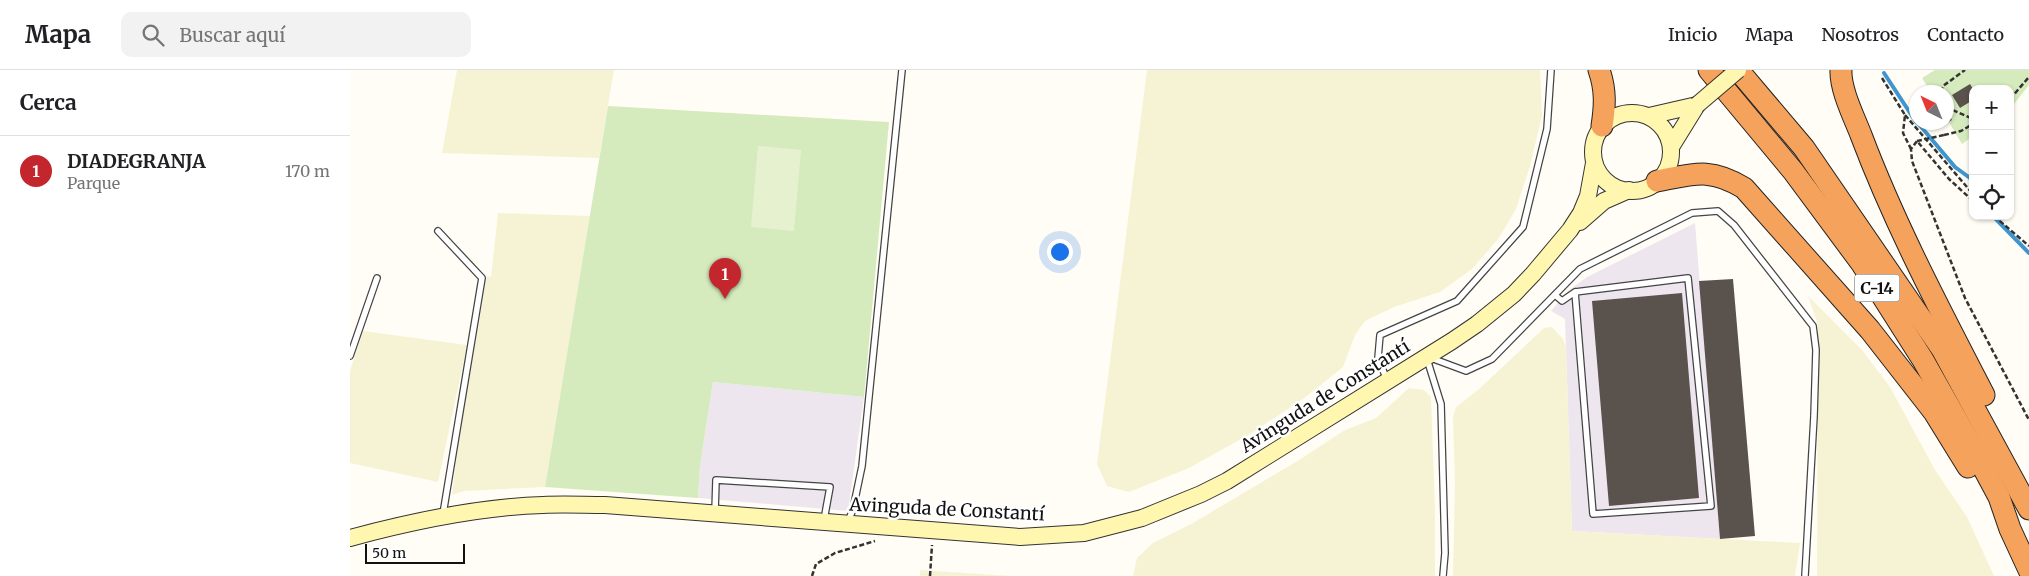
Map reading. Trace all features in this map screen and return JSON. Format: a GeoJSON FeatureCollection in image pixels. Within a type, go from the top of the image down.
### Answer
{"type":"FeatureCollection","features":[{"type":"Feature","properties":{"kind":"highway"},"geometry":{"type":"LineString","coordinates":[[1599,70],[1604,84],[1606,99],[1602,126]]}},
{"type":"Feature","properties":{"kind":"highway","name":"C-14"},"geometry":{"type":"LineString","coordinates":[[1709,70],[1793,171],[1862,264],[1923,360],[1976,454],[1999,497],[2010,529],[2029,570]]}},
{"type":"Feature","properties":{"kind":"highway","name":"C-14"},"geometry":{"type":"LineString","coordinates":[[1738,70],[1804,148],[1942,349],[2029,509]]}},
{"type":"Feature","properties":{"kind":"highway"},"geometry":{"type":"LineString","coordinates":[[1841,70],[1845,92],[1876,174],[1926,282],[2029,485]]}},
{"type":"Feature","properties":{"kind":"highway"},"geometry":{"type":"LineString","coordinates":[[1657,181],[1699,173],[1715,174],[1730,179],[1744,188],[1870,330],[1899,366],[1934,412],[1987,499],[2010,529]]}},
{"type":"Feature","properties":{"kind":"main road"},"geometry":{"type":"LineString","coordinates":[[1671,147],[1697,105],[1738,70]]}},
{"type":"Feature","properties":{"kind":"main road"},"geometry":{"type":"LineString","coordinates":[[1649,116],[1697,105]]}},
{"type":"Feature","properties":{"kind":"main road"},"geometry":{"type":"LineString","coordinates":[[1570,230],[1581,213],[1588,196],[1594,163],[1593,150],[1596,137],[1602,126],[1612,118],[1624,113],[1637,113],[1649,116],[1660,124],[1667,134],[1671,147],[1666,171],[1657,181],[1646,188],[1621,189],[1609,183],[1600,174],[1594,163]]}},
{"type":"Feature","properties":{"kind":"main road"},"geometry":{"type":"LineString","coordinates":[[1570,230],[1604,201],[1628,190]]}},
{"type":"Feature","properties":{"kind":"main road","name":"Avinguda de Constantí"},"geometry":{"type":"LineString","coordinates":[[350,538],[442,516],[542,505],[604,505],[1020,537],[1084,533],[1142,518],[1227,481],[1388,382],[1477,324],[1514,294],[1534,274],[1570,230]]}},
{"type":"Feature","properties":{"kind":"lane"},"geometry":{"type":"LineString","coordinates":[[847,524],[853,509],[862,466],[902,70]]}},
{"type":"Feature","properties":{"kind":"lane"},"geometry":{"type":"LineString","coordinates":[[1388,382],[1378,358],[1380,335],[1457,301],[1522,227],[1547,129],[1551,70]]}},
{"type":"Feature","properties":{"kind":"lane"},"geometry":{"type":"LineString","coordinates":[[1426,357],[1466,371],[1492,359],[1580,269],[1692,213],[1718,211],[1734,224],[1813,326],[1816,350],[1805,576]]}},
{"type":"Feature","properties":{"kind":"lane"},"geometry":{"type":"LineString","coordinates":[[438,231],[482,278],[442,516]]}},
{"type":"Feature","properties":{"kind":"lane"},"geometry":{"type":"LineString","coordinates":[[350,356],[377,278]]}},
{"type":"Feature","properties":{"kind":"lane"},"geometry":{"type":"LineString","coordinates":[[1555,295],[1562,301],[1575,292],[1688,278],[1711,506],[1593,514],[1575,292]]}},
{"type":"Feature","properties":{"kind":"lane"},"geometry":{"type":"LineString","coordinates":[[1426,357],[1441,404],[1445,553],[1443,576]]}},
{"type":"Feature","properties":{"kind":"lane"},"geometry":{"type":"LineString","coordinates":[[715,514],[716,480],[830,487],[823,522]]}},
{"type":"Feature","properties":{"kind":"path"},"geometry":{"type":"LineString","coordinates":[[1944,85],[1964,70]]}},
{"type":"Feature","properties":{"kind":"path"},"geometry":{"type":"LineString","coordinates":[[2014,94],[2029,77]]}},
{"type":"Feature","properties":{"kind":"path"},"geometry":{"type":"LineString","coordinates":[[1882,78],[1905,115],[1969,189]]}},
{"type":"Feature","properties":{"kind":"path"},"geometry":{"type":"LineString","coordinates":[[1954,111],[1969,117]]}},
{"type":"Feature","properties":{"kind":"path"},"geometry":{"type":"LineString","coordinates":[[1905,115],[1904,133],[1911,148],[1912,161],[1965,298],[2029,420]]}},
{"type":"Feature","properties":{"kind":"path"},"geometry":{"type":"LineString","coordinates":[[1911,148],[1917,141],[1961,131],[1969,126]]}},
{"type":"Feature","properties":{"kind":"path"},"geometry":{"type":"LineString","coordinates":[[1917,141],[1949,179],[1969,197]]}},
{"type":"Feature","properties":{"kind":"path"},"geometry":{"type":"LineString","coordinates":[[1999,220],[2029,246]]}},
{"type":"Feature","properties":{"kind":"path"},"geometry":{"type":"LineString","coordinates":[[812,576],[816,564],[835,553],[888,538],[889,527]]}},
{"type":"Feature","properties":{"kind":"path"},"geometry":{"type":"LineString","coordinates":[[930,576],[933,531]]}},
{"type":"Feature","properties":{"kind":"shaded area"},"geometry":{"type":"Polygon","coordinates":[[[457,70],[614,70],[599,158],[442,153],[457,70]]]}},
{"type":"Feature","properties":{"kind":"shaded area"},"geometry":{"type":"Polygon","coordinates":[[[1147,70],[1540,70],[1542,116],[1530,166],[1516,209],[1499,238],[1472,269],[1440,292],[1394,307],[1365,321],[1355,335],[1343,367],[1303,399],[1250,434],[1189,468],[1129,492],[1107,486],[1097,464],[1147,70]]]}},
{"type":"Feature","properties":{"kind":"shaded area"},"geometry":{"type":"Polygon","coordinates":[[[498,213],[590,216],[545,487],[464,491],[452,495],[458,445],[487,276],[491,277],[498,213]]]}},
{"type":"Feature","properties":{"kind":"shaded area"},"geometry":{"type":"Polygon","coordinates":[[[1695,223],[1720,539],[1572,531],[1565,319],[1551,311],[1568,291],[1587,277],[1695,223]]]}},
{"type":"Feature","properties":{"kind":"shaded area"},"geometry":{"type":"Polygon","coordinates":[[[1808,296],[1862,350],[1890,387],[1935,470],[1967,517],[1994,576],[1817,576],[1818,324],[1808,296]]]}},
{"type":"Feature","properties":{"kind":"shaded area"},"geometry":{"type":"Polygon","coordinates":[[[1552,327],[1563,339],[1566,347],[1572,531],[1800,543],[1795,576],[1453,576],[1455,483],[1453,417],[1456,407],[1478,390],[1544,328],[1552,327]]]}},
{"type":"Feature","properties":{"kind":"shaded area"},"geometry":{"type":"Polygon","coordinates":[[[363,331],[467,345],[438,482],[350,463],[350,371],[363,331]]]}},
{"type":"Feature","properties":{"kind":"shaded area"},"geometry":{"type":"Polygon","coordinates":[[[713,382],[864,397],[848,511],[698,498],[700,466],[713,382]]]}},
{"type":"Feature","properties":{"kind":"shaded area"},"geometry":{"type":"Polygon","coordinates":[[[1409,388],[1424,390],[1431,397],[1435,508],[1435,576],[1133,576],[1137,558],[1153,543],[1193,523],[1299,460],[1345,430],[1376,418],[1409,388]]]}},
{"type":"Feature","properties":{"kind":"shaded area"},"geometry":{"type":"Polygon","coordinates":[[[920,570],[1011,576],[920,576],[920,570]]]}},
{"type":"Feature","properties":{"kind":"green space"},"geometry":{"type":"Polygon","coordinates":[[[1935,70],[2029,70],[2029,85],[2014,104],[2014,85],[1969,85],[1969,139],[1962,144],[1954,130],[1954,85],[1926,85],[1922,78],[1935,70]]]}},
{"type":"Feature","properties":{"kind":"green space"},"geometry":{"type":"Polygon","coordinates":[[[608,106],[889,122],[864,397],[713,382],[700,466],[698,498],[545,487],[608,106]]]}},
{"type":"Feature","properties":{"kind":"green space"},"geometry":{"type":"Polygon","coordinates":[[[758,146],[801,150],[794,231],[751,227],[758,146]]]}},
{"type":"Feature","properties":{"kind":"building"},"geometry":{"type":"Polygon","coordinates":[[[1970,84],[1971,85],[1969,85],[1969,102],[1960,108],[1954,98],[1954,94],[1970,84]]]}},
{"type":"Feature","properties":{"kind":"building"},"geometry":{"type":"Polygon","coordinates":[[[1733,279],[1755,536],[1720,539],[1699,281],[1733,279]]]}},
{"type":"Feature","properties":{"kind":"building"},"geometry":{"type":"Polygon","coordinates":[[[1682,293],[1699,498],[1609,506],[1592,301],[1682,293]]]}},
{"type":"Feature","properties":{"kind":"waterway"},"geometry":{"type":"LineString","coordinates":[[1884,73],[1909,111]]}},
{"type":"Feature","properties":{"kind":"waterway"},"geometry":{"type":"LineString","coordinates":[[1924,130],[1955,167],[1969,177]]}},
{"type":"Feature","properties":{"kind":"waterway"},"geometry":{"type":"LineString","coordinates":[[1997,220],[2029,253]]}},
{"type":"Feature","properties":{"kind":"place","name":"DIADEGRANJA"},"geometry":{"type":"Point","coordinates":[725,299]}}]}
